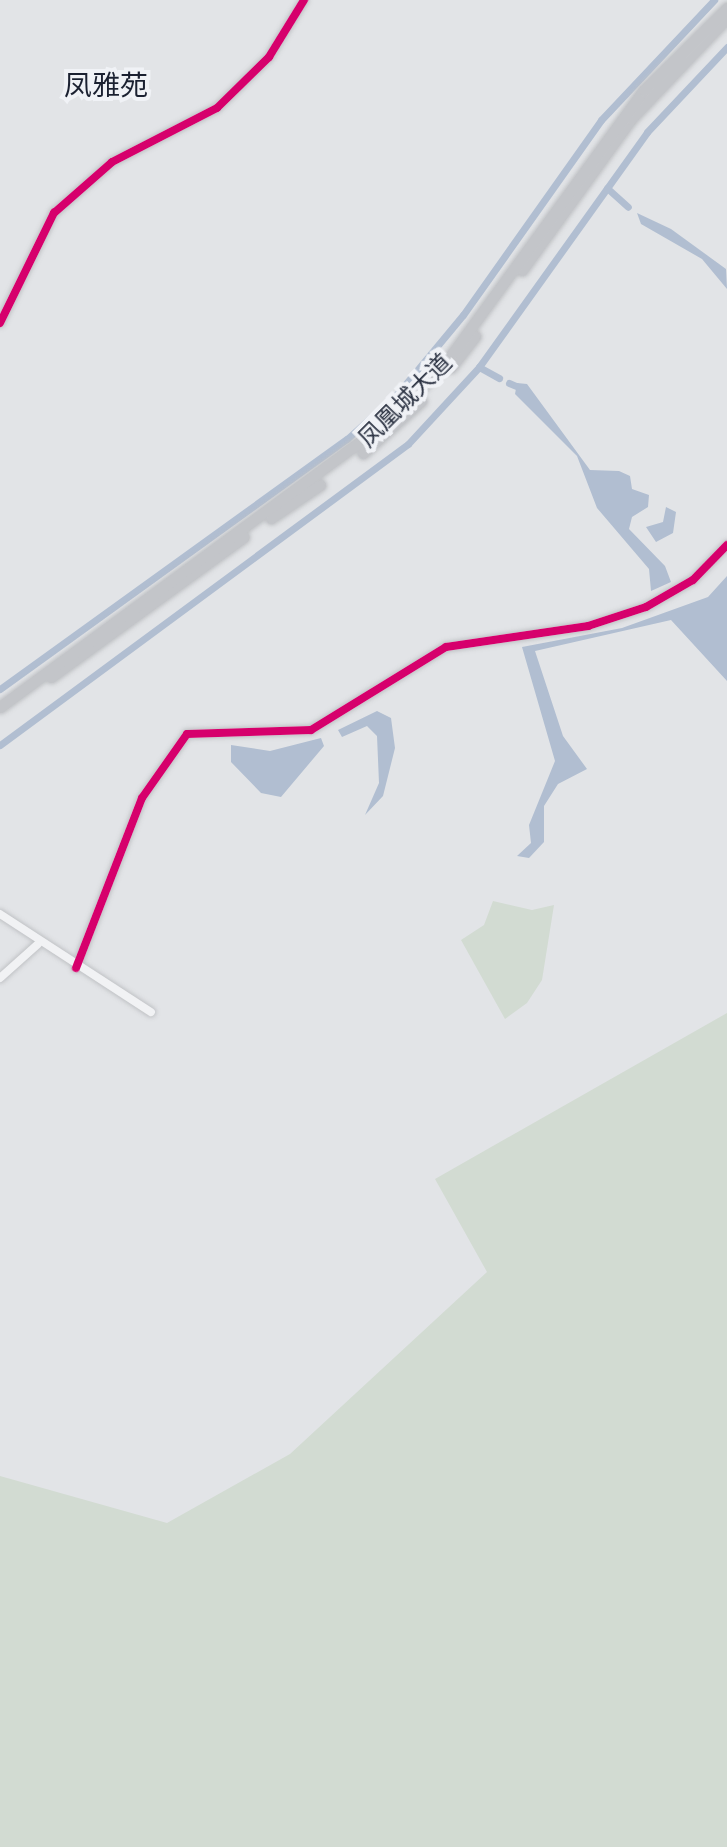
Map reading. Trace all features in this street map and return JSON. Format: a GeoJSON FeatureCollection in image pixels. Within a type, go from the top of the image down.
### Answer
{"type":"FeatureCollection","features":[{"type":"Feature","properties":{"kind":"main road","name":"凤凰城大道"},"geometry":{"type":"LineString","coordinates":[[0,707],[165,581],[356,450],[409,402],[475,324],[620,119],[727,8]]}},
{"type":"Feature","properties":{"kind":"main road","name":"凤凰城大道"},"geometry":{"type":"LineString","coordinates":[[0,717],[394,428],[462,354],[631,119],[727,18]]}},
{"type":"Feature","properties":{"kind":"street"},"geometry":{"type":"LineString","coordinates":[[0,323],[54,213],[112,162],[217,108],[269,57],[304,0]]}},
{"type":"Feature","properties":{"kind":"street"},"geometry":{"type":"LineString","coordinates":[[76,968],[142,798],[187,734],[311,730],[446,647],[588,626],[646,607],[693,580],[727,545]]}},
{"type":"Feature","properties":{"kind":"street"},"geometry":{"type":"LineString","coordinates":[[0,914],[38,944],[151,1012]]}},
{"type":"Feature","properties":{"kind":"street"},"geometry":{"type":"LineString","coordinates":[[0,978],[38,944]]}},
{"type":"Feature","properties":{"kind":"shaded area"},"geometry":{"type":"Polygon","coordinates":[[[493,901],[532,910],[554,905],[542,980],[527,1003],[505,1019],[461,940],[484,925],[493,901]]]}},
{"type":"Feature","properties":{"kind":"shaded area"},"geometry":{"type":"Polygon","coordinates":[[[727,1013],[727,1847],[0,1847],[0,1476],[167,1523],[290,1454],[487,1272],[435,1179],[727,1013]]]}},
{"type":"Feature","properties":{"kind":"water"},"geometry":{"type":"Polygon","coordinates":[[[637,213],[671,229],[726,269],[727,289],[702,259],[641,224],[637,213]]]}},
{"type":"Feature","properties":{"kind":"water"},"geometry":{"type":"Polygon","coordinates":[[[517,383],[527,384],[590,470],[619,471],[630,476],[632,489],[649,495],[648,507],[632,517],[629,529],[665,566],[671,582],[651,591],[649,569],[597,508],[577,456],[515,394],[517,383]]]}},
{"type":"Feature","properties":{"kind":"water"},"geometry":{"type":"Polygon","coordinates":[[[666,507],[676,512],[673,533],[656,542],[646,527],[663,522],[666,507]]]}},
{"type":"Feature","properties":{"kind":"water"},"geometry":{"type":"Polygon","coordinates":[[[727,576],[727,681],[671,620],[535,651],[563,736],[587,769],[558,784],[544,806],[544,842],[529,858],[517,856],[531,843],[529,825],[555,761],[522,647],[622,628],[708,597],[727,576]]]}},
{"type":"Feature","properties":{"kind":"water"},"geometry":{"type":"Polygon","coordinates":[[[377,711],[391,718],[395,748],[383,796],[365,815],[379,783],[377,736],[367,726],[342,737],[338,730],[377,711]]]}},
{"type":"Feature","properties":{"kind":"water"},"geometry":{"type":"Polygon","coordinates":[[[321,738],[324,746],[281,797],[261,793],[231,762],[231,745],[270,751],[321,738]]]}},
{"type":"Feature","properties":{"kind":"waterway"},"geometry":{"type":"LineString","coordinates":[[0,689],[347,439],[399,392],[463,315],[601,120],[714,0]]}},
{"type":"Feature","properties":{"kind":"waterway"},"geometry":{"type":"LineString","coordinates":[[0,745],[408,444],[479,367],[647,132],[727,47]]}},
{"type":"Feature","properties":{"kind":"waterway"},"geometry":{"type":"LineString","coordinates":[[607,188],[628,207]]}},
{"type":"Feature","properties":{"kind":"waterway"},"geometry":{"type":"LineString","coordinates":[[479,367],[499,378]]}},
{"type":"Feature","properties":{"kind":"waterway"},"geometry":{"type":"LineString","coordinates":[[509,383],[516,386]]}},
{"type":"Feature","properties":{"kind":"cycle path"},"geometry":{"type":"LineString","coordinates":[[0,323],[54,213],[112,162],[217,108],[269,57],[304,0]]}},
{"type":"Feature","properties":{"kind":"cycle path"},"geometry":{"type":"LineString","coordinates":[[76,968],[142,798],[187,734],[311,730],[446,647],[588,626],[646,607],[693,580],[727,545]]}},
{"type":"Feature","properties":{"kind":"district","name":"凤雅苑"},"geometry":{"type":"Point","coordinates":[106,86]}}]}
